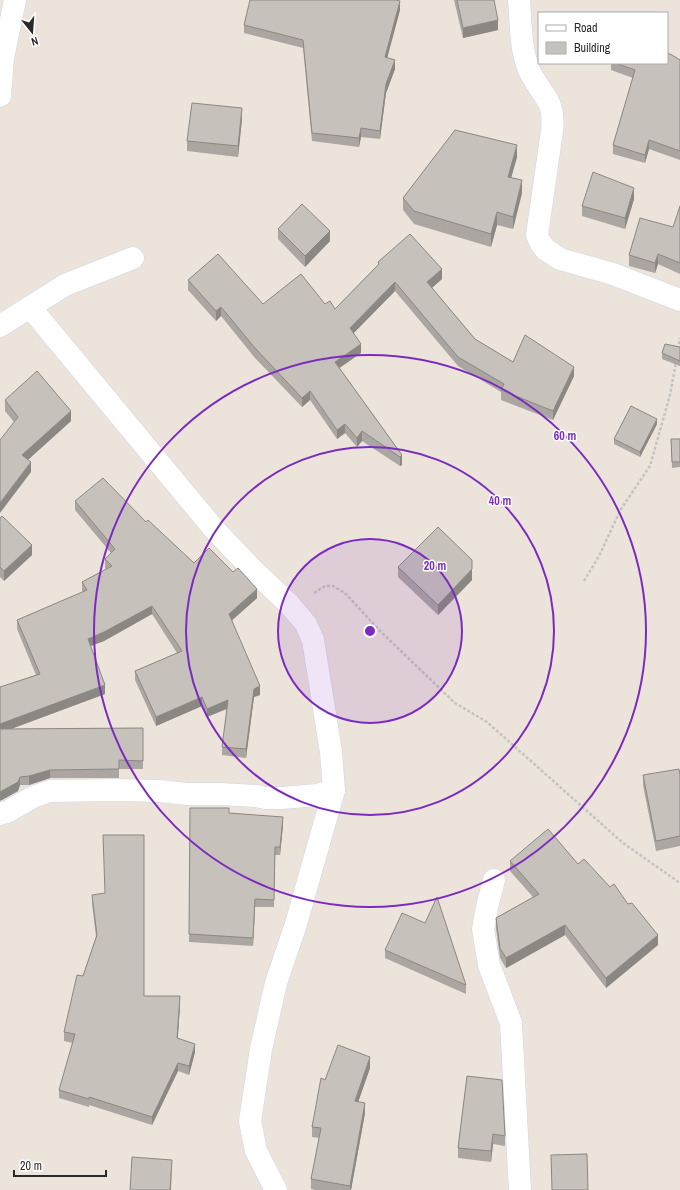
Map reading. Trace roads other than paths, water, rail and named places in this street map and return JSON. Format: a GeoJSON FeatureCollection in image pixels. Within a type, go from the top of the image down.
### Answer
{"type":"FeatureCollection","features":[{"type":"Feature","properties":{"kind":"street"},"geometry":{"type":"LineString","coordinates":[[0,96],[3,58],[15,0]]}},
{"type":"Feature","properties":{"kind":"street"},"geometry":{"type":"LineString","coordinates":[[519,0],[525,56],[529,70],[548,102],[553,121],[537,235],[540,242],[545,249],[560,259],[613,274],[680,300]]}},
{"type":"Feature","properties":{"kind":"street"},"geometry":{"type":"LineString","coordinates":[[0,326],[65,285],[133,258]]}},
{"type":"Feature","properties":{"kind":"street"},"geometry":{"type":"LineString","coordinates":[[30,307],[214,529],[296,612],[306,624],[313,640],[331,752],[334,790],[296,924],[276,983],[261,1049],[251,1114],[250,1121],[256,1152],[276,1190]]}},
{"type":"Feature","properties":{"kind":"street"},"geometry":{"type":"LineString","coordinates":[[0,814],[8,812],[33,797],[50,792],[116,790],[159,791],[187,794],[221,794],[282,798],[317,795],[334,790]]}},
{"type":"Feature","properties":{"kind":"street"},"geometry":{"type":"LineString","coordinates":[[494,880],[483,929],[489,965],[510,1022],[520,1190]]}}]}
